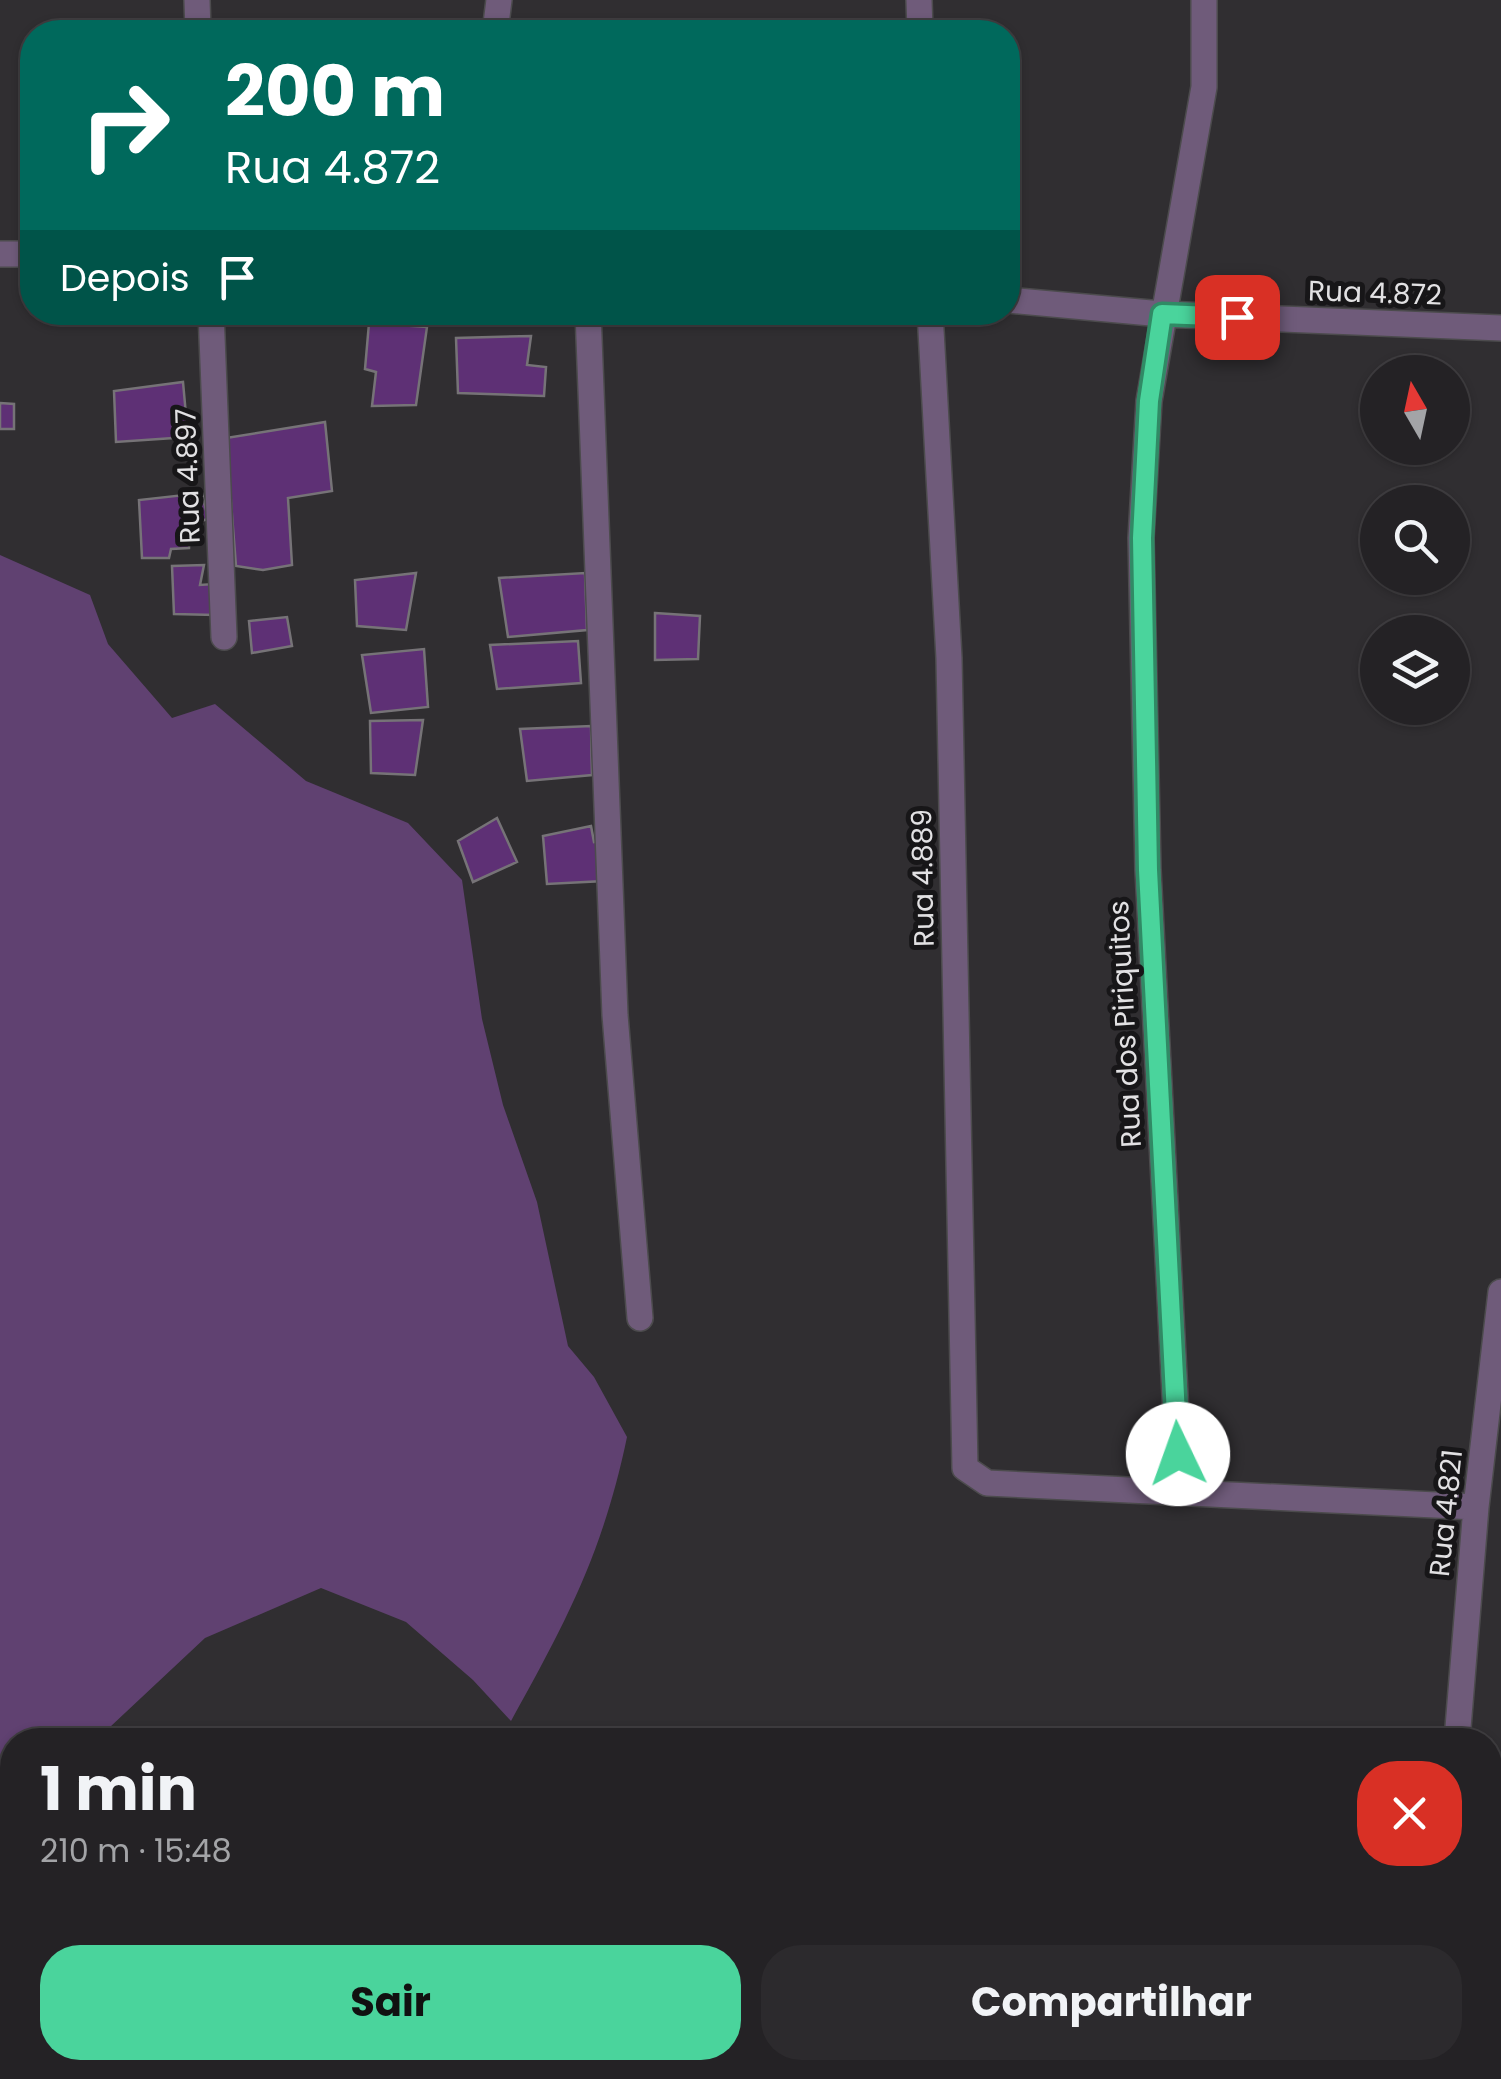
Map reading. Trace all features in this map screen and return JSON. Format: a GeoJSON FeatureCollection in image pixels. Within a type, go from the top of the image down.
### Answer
{"type":"FeatureCollection","features":[{"type":"Feature","properties":{"kind":"street","name":"Rua dos Piriquitos"},"geometry":{"type":"LineString","coordinates":[[1180,1492],[1148,870],[1142,538],[1149,401],[1204,87],[1204,0]]}},
{"type":"Feature","properties":{"kind":"street","name":"Rua 4.872"},"geometry":{"type":"LineString","coordinates":[[1020,301],[1162,314],[1501,328]]}},
{"type":"Feature","properties":{"kind":"street","name":"Rua 4.897"},"geometry":{"type":"LineString","coordinates":[[212,325],[224,637]]}},
{"type":"Feature","properties":{"kind":"street"},"geometry":{"type":"LineString","coordinates":[[588,325],[614,1015],[640,1318]]}},
{"type":"Feature","properties":{"kind":"street","name":"Rua 4.889"},"geometry":{"type":"LineString","coordinates":[[931,325],[949,658],[964,1468],[987,1483],[1180,1492]]}},
{"type":"Feature","properties":{"kind":"street","name":"Rua 4.821"},"geometry":{"type":"LineString","coordinates":[[1457,1728],[1476,1506],[1501,1292]]}},
{"type":"Feature","properties":{"kind":"street"},"geometry":{"type":"LineString","coordinates":[[1180,1492],[1476,1506]]}},
{"type":"Feature","properties":{"kind":"shaded area"},"geometry":{"type":"Polygon","coordinates":[[[0,555],[90,595],[108,644],[172,718],[215,704],[306,781],[408,823],[462,880],[482,1019],[503,1105],[537,1202],[568,1346],[594,1377],[627,1437],[595,1551],[511,1721],[473,1680],[406,1622],[321,1588],[205,1638],[108,1728],[0,1728],[0,555]]]}},
{"type":"Feature","properties":{"kind":"building"},"geometry":{"type":"Polygon","coordinates":[[[369,325],[427,327],[416,405],[372,406],[376,372],[365,369],[369,325]]]}},
{"type":"Feature","properties":{"kind":"building"},"geometry":{"type":"Polygon","coordinates":[[[531,336],[527,365],[546,367],[544,396],[458,393],[456,338],[531,336]]]}},
{"type":"Feature","properties":{"kind":"building"},"geometry":{"type":"Polygon","coordinates":[[[183,382],[188,437],[116,442],[114,391],[183,382]]]}},
{"type":"Feature","properties":{"kind":"building"},"geometry":{"type":"Polygon","coordinates":[[[0,403],[14,404],[14,429],[0,429],[0,403]]]}},
{"type":"Feature","properties":{"kind":"building"},"geometry":{"type":"Polygon","coordinates":[[[325,422],[332,491],[288,498],[292,565],[263,570],[236,566],[226,438],[325,422]]]}},
{"type":"Feature","properties":{"kind":"building"},"geometry":{"type":"Polygon","coordinates":[[[202,493],[208,519],[190,524],[189,548],[171,549],[169,558],[142,558],[139,500],[202,493]]]}},
{"type":"Feature","properties":{"kind":"building"},"geometry":{"type":"Polygon","coordinates":[[[204,565],[200,585],[214,584],[215,615],[174,614],[172,566],[204,565]]]}},
{"type":"Feature","properties":{"kind":"building"},"geometry":{"type":"Polygon","coordinates":[[[416,573],[406,630],[357,626],[355,580],[416,573]]]}},
{"type":"Feature","properties":{"kind":"building"},"geometry":{"type":"Polygon","coordinates":[[[585,573],[587,630],[508,637],[499,578],[585,573]]]}},
{"type":"Feature","properties":{"kind":"building"},"geometry":{"type":"Polygon","coordinates":[[[655,613],[700,616],[698,659],[655,660],[655,613]]]}},
{"type":"Feature","properties":{"kind":"building"},"geometry":{"type":"Polygon","coordinates":[[[287,617],[292,646],[252,653],[249,621],[287,617]]]}},
{"type":"Feature","properties":{"kind":"building"},"geometry":{"type":"Polygon","coordinates":[[[578,641],[581,683],[497,689],[490,645],[578,641]]]}},
{"type":"Feature","properties":{"kind":"building"},"geometry":{"type":"Polygon","coordinates":[[[424,649],[428,707],[371,713],[362,655],[424,649]]]}},
{"type":"Feature","properties":{"kind":"building"},"geometry":{"type":"Polygon","coordinates":[[[423,720],[415,775],[371,773],[370,721],[423,720]]]}},
{"type":"Feature","properties":{"kind":"building"},"geometry":{"type":"Polygon","coordinates":[[[591,726],[592,775],[527,781],[520,729],[591,726]]]}},
{"type":"Feature","properties":{"kind":"building"},"geometry":{"type":"Polygon","coordinates":[[[497,818],[517,862],[473,882],[458,841],[497,818]]]}},
{"type":"Feature","properties":{"kind":"building"},"geometry":{"type":"Polygon","coordinates":[[[591,826],[594,842],[607,840],[604,881],[547,884],[543,836],[591,826]]]}},
{"type":"Feature","properties":{"kind":"route"},"geometry":{"type":"LineString","coordinates":[[1178,1454],[1163,1225],[1148,870],[1142,488],[1162,314],[1237,317]]}}]}
